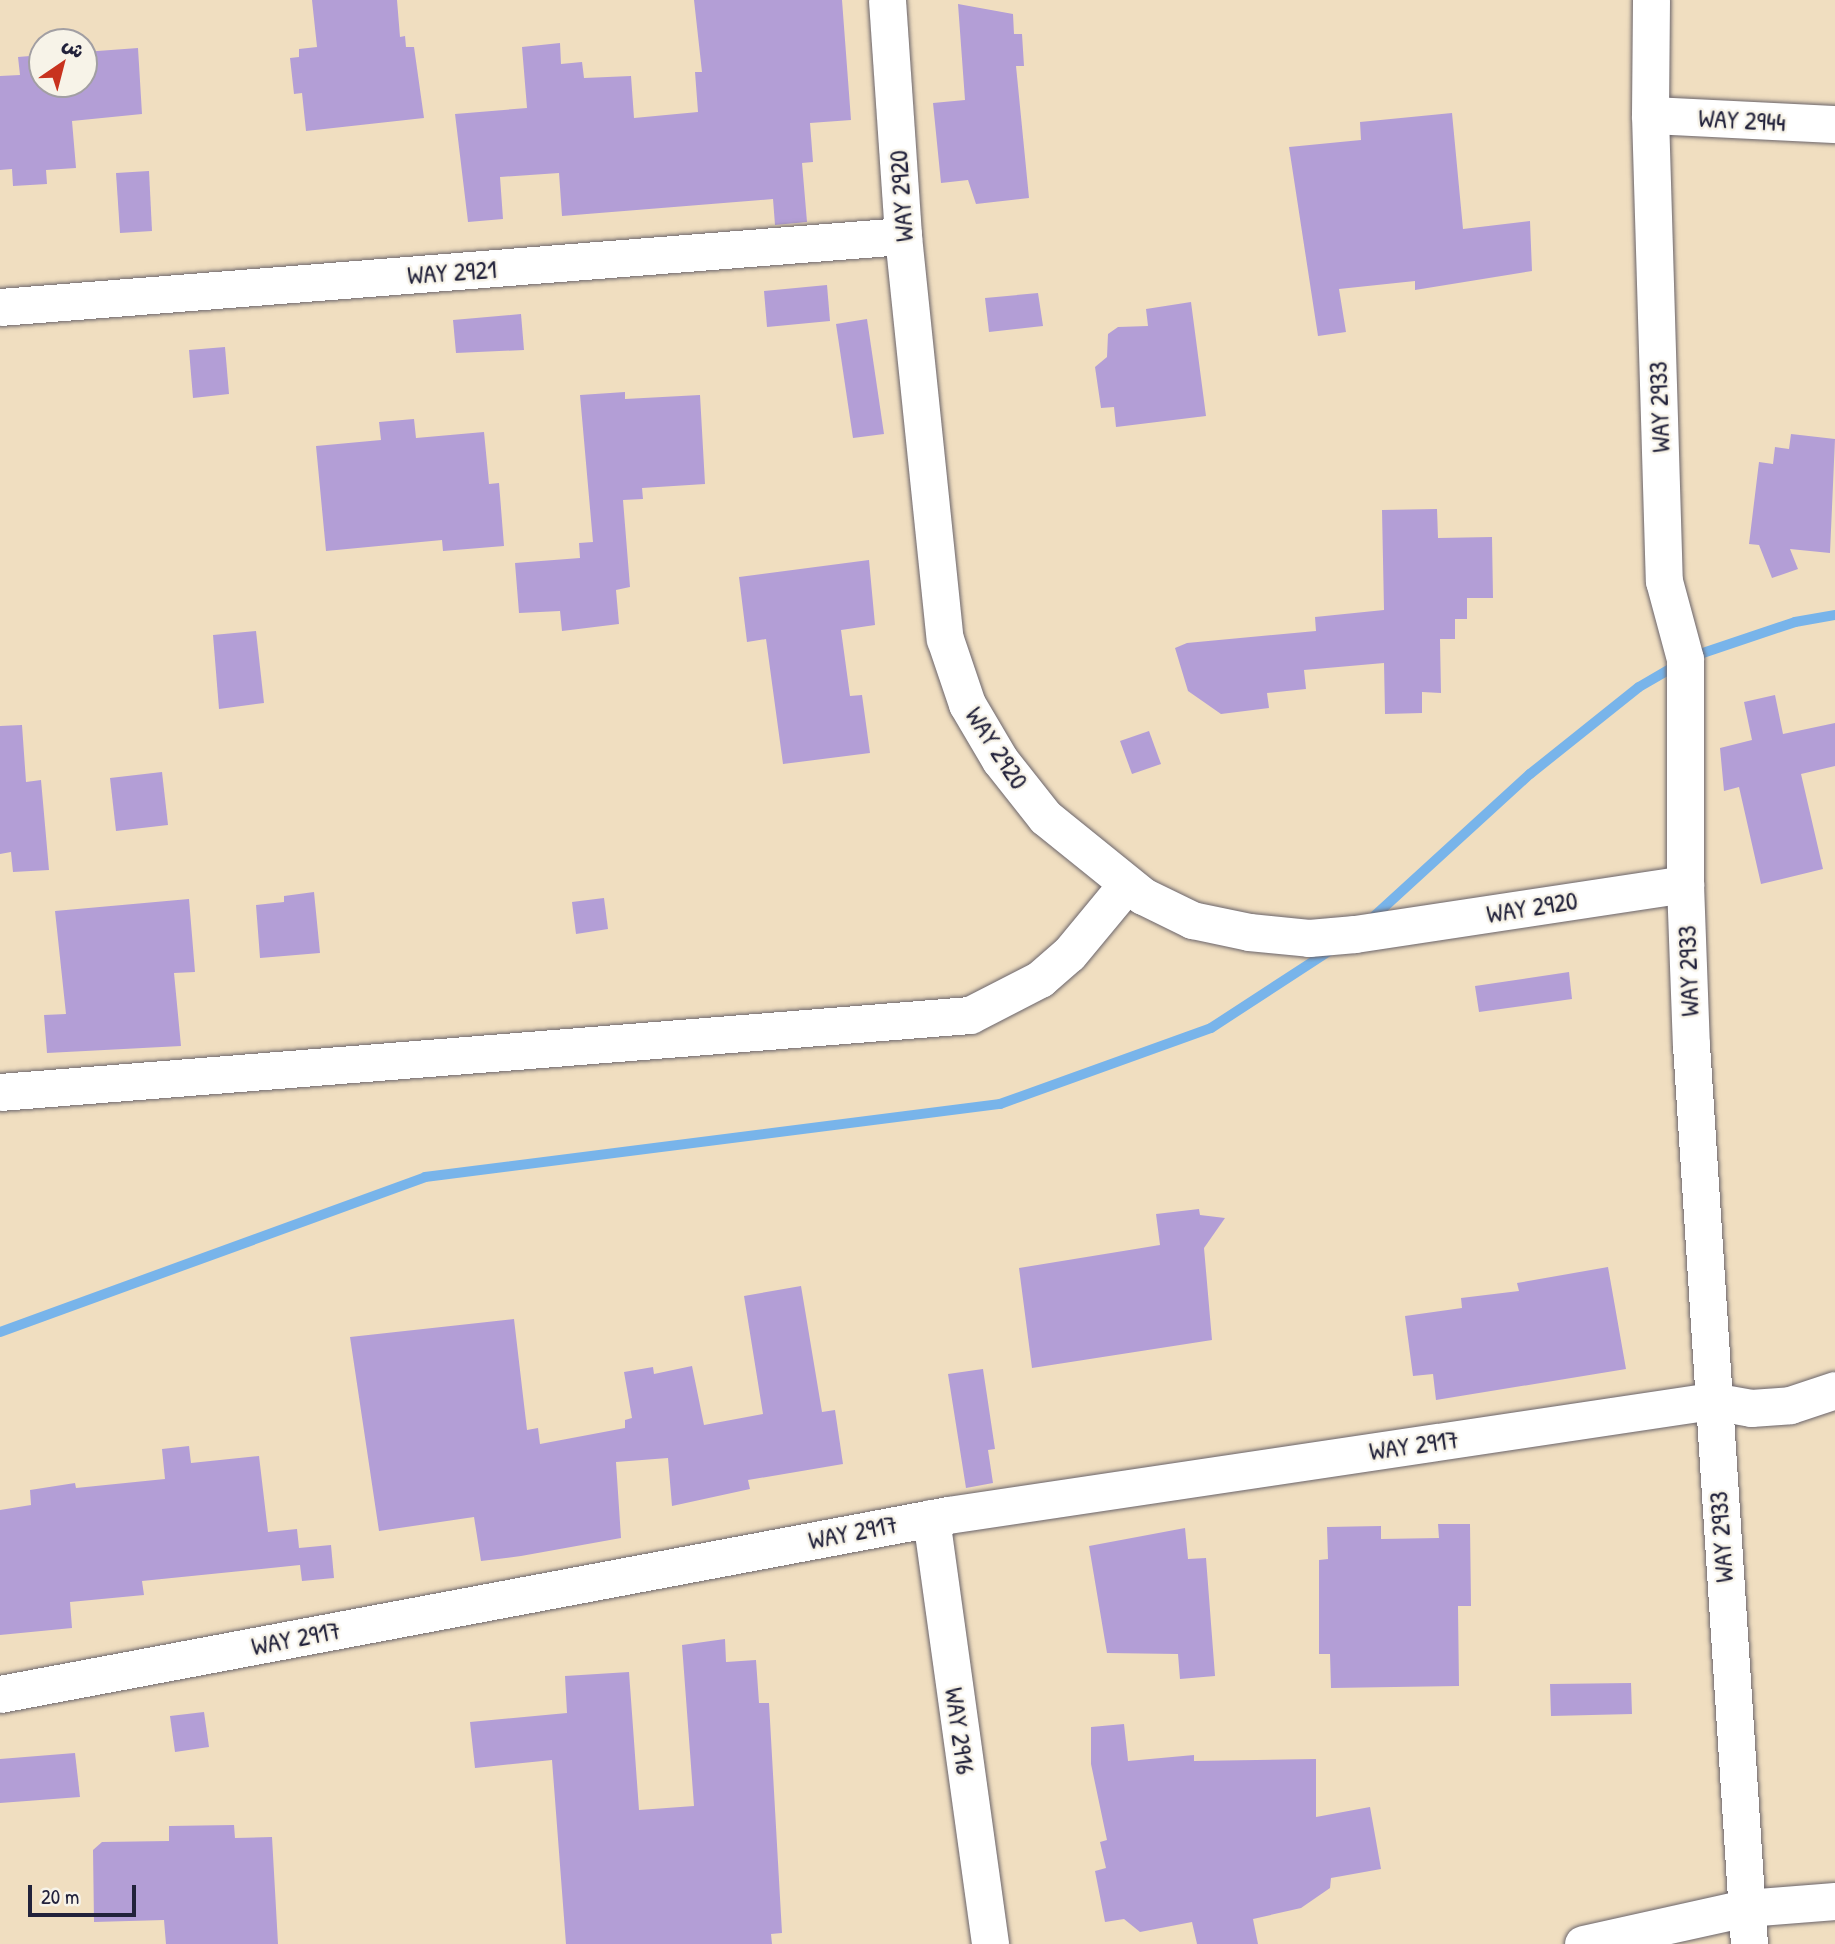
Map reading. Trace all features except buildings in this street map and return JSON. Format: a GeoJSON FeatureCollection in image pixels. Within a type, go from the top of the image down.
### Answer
{"type":"FeatureCollection","features":[{"type":"Feature","properties":{"kind":"street","name":"WAY 2920"},"geometry":{"type":"LineString","coordinates":[[887,0],[903,236],[936,579],[946,639],[967,704],[1000,760],[1045,817],[1128,884],[1192,920],[1309,938],[1685,884]]}},
{"type":"Feature","properties":{"kind":"street","name":"WAY 2933"},"geometry":{"type":"LineString","coordinates":[[1651,0],[1650,115],[1664,581],[1685,659],[1685,884],[1712,1401],[1749,1944]]}},
{"type":"Feature","properties":{"kind":"street","name":"WAY 2944"},"geometry":{"type":"LineString","coordinates":[[1650,115],[1835,124]]}},
{"type":"Feature","properties":{"kind":"street","name":"WAY 2921"},"geometry":{"type":"LineString","coordinates":[[0,307],[903,236]]}},
{"type":"Feature","properties":{"kind":"street"},"geometry":{"type":"LineString","coordinates":[[0,1092],[970,1015],[1040,979],[1069,954],[1128,884]]}},
{"type":"Feature","properties":{"kind":"street","name":"WAY 2917"},"geometry":{"type":"LineString","coordinates":[[0,1694],[930,1518],[1712,1401],[1751,1408],[1790,1405],[1835,1390]]}},
{"type":"Feature","properties":{"kind":"street","name":"WAY 2916"},"geometry":{"type":"LineString","coordinates":[[930,1518],[990,1944]]}},
{"type":"Feature","properties":{"kind":"street"},"geometry":{"type":"LineString","coordinates":[[1583,1944],[1746,1908],[1835,1901]]}},
{"type":"Feature","properties":{"kind":"waterway"},"geometry":{"type":"LineString","coordinates":[[1691,657],[1795,622],[1835,615]]}},
{"type":"Feature","properties":{"kind":"waterway"},"geometry":{"type":"LineString","coordinates":[[1370,920],[1530,774],[1639,687],[1677,665]]}},
{"type":"Feature","properties":{"kind":"waterway"},"geometry":{"type":"LineString","coordinates":[[0,1332],[425,1177],[1000,1104],[1211,1028],[1332,949]]}}]}
